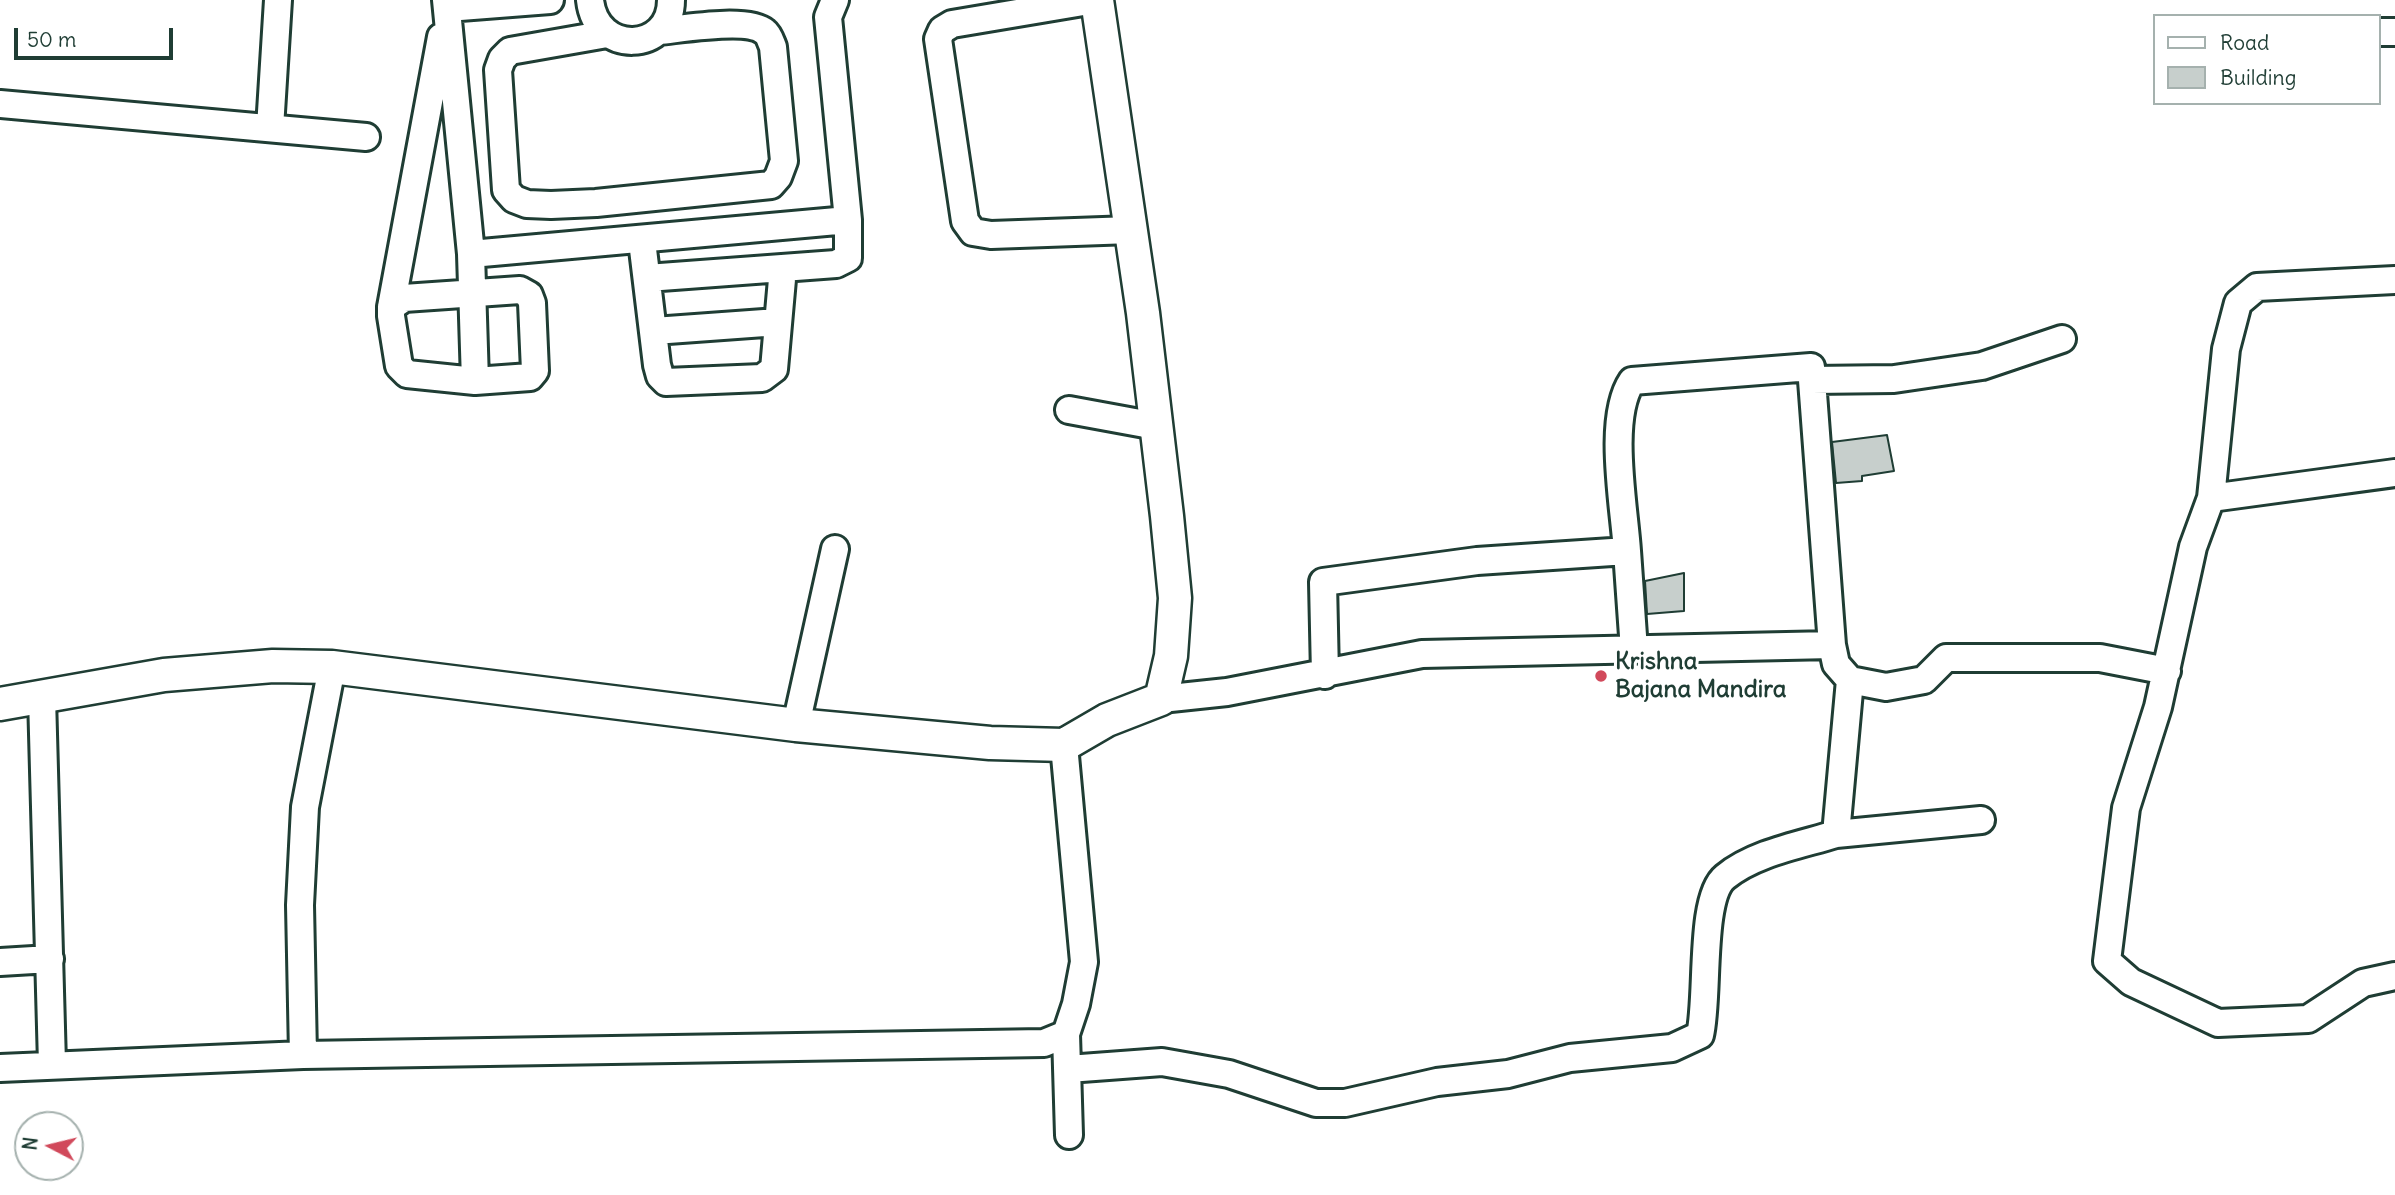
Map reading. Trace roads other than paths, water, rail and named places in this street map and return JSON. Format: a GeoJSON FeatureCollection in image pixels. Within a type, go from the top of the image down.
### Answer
{"type":"FeatureCollection","features":[{"type":"Feature","properties":{"kind":"street"},"geometry":{"type":"LineString","coordinates":[[270,128],[278,0]]}},
{"type":"Feature","properties":{"kind":"street"},"geometry":{"type":"LineString","coordinates":[[447,4],[550,0]]}},
{"type":"Feature","properties":{"kind":"street"},"geometry":{"type":"LineString","coordinates":[[590,0],[598,24],[607,34]]}},
{"type":"Feature","properties":{"kind":"street"},"geometry":{"type":"LineString","coordinates":[[659,31],[667,19],[671,0]]}},
{"type":"Feature","properties":{"kind":"street"},"geometry":{"type":"LineString","coordinates":[[1131,230],[991,234],[973,232],[965,221],[938,39],[942,30],[952,24],[1096,0],[1131,230],[1175,598],[1171,656],[1161,699]]}},
{"type":"Feature","properties":{"kind":"street"},"geometry":{"type":"LineString","coordinates":[[647,278],[836,264],[848,258],[848,220],[828,17],[832,1]]}},
{"type":"Feature","properties":{"kind":"street"},"geometry":{"type":"LineString","coordinates":[[447,4],[471,254],[475,381]]}},
{"type":"Feature","properties":{"kind":"street"},"geometry":{"type":"LineString","coordinates":[[391,307],[404,298],[520,290],[529,295],[535,371],[530,377],[475,381],[407,374],[399,366],[391,307],[447,4]]}},
{"type":"Feature","properties":{"kind":"street"},"geometry":{"type":"LineString","coordinates":[[733,25],[757,27],[767,33],[773,47],[784,146],[784,161],[778,177],[771,185],[758,188],[596,203],[527,204],[514,199],[506,190],[498,71],[502,59],[510,51],[607,34],[634,41],[659,31],[733,25]]}},
{"type":"Feature","properties":{"kind":"street"},"geometry":{"type":"LineString","coordinates":[[0,104],[366,137]]}},
{"type":"Feature","properties":{"kind":"street"},"geometry":{"type":"LineString","coordinates":[[463,162],[504,158]]}},
{"type":"Feature","properties":{"kind":"street"},"geometry":{"type":"LineString","coordinates":[[692,193],[696,236]]}},
{"type":"Feature","properties":{"kind":"street"},"geometry":{"type":"LineString","coordinates":[[596,203],[599,244]]}},
{"type":"Feature","properties":{"kind":"street"},"geometry":{"type":"LineString","coordinates":[[471,254],[642,241],[848,220]]}},
{"type":"Feature","properties":{"kind":"street"},"geometry":{"type":"LineString","coordinates":[[642,241],[657,365],[660,376],[666,382],[762,378],[774,369],[783,268]]}},
{"type":"Feature","properties":{"kind":"street"},"geometry":{"type":"LineString","coordinates":[[2395,280],[2257,287],[2238,303],[2226,349],[2211,498],[2193,547],[2167,671],[2126,808],[2107,961],[2131,982],[2218,1023],[2308,1019],[2363,983],[2395,976]]}},
{"type":"Feature","properties":{"kind":"street"},"geometry":{"type":"LineString","coordinates":[[654,331],[778,322]]}},
{"type":"Feature","properties":{"kind":"street"},"geometry":{"type":"LineString","coordinates":[[1812,380],[1894,379],[1982,366],[2062,339]]}},
{"type":"Feature","properties":{"kind":"street"},"geometry":{"type":"LineString","coordinates":[[1634,650],[1618,419],[1623,394],[1632,381],[1811,367],[1832,645],[1836,664],[1850,680],[1886,687],[1924,680],[1946,658],[2100,658],[2167,671]]}},
{"type":"Feature","properties":{"kind":"street"},"geometry":{"type":"LineString","coordinates":[[1069,410],[1156,426]]}},
{"type":"Feature","properties":{"kind":"street"},"geometry":{"type":"LineString","coordinates":[[2211,498],[2395,473]]}},
{"type":"Feature","properties":{"kind":"street"},"geometry":{"type":"LineString","coordinates":[[796,725],[835,549]]}},
{"type":"Feature","properties":{"kind":"street"},"geometry":{"type":"LineString","coordinates":[[1325,675],[1323,582],[1477,561],[1627,551]]}},
{"type":"Feature","properties":{"kind":"street"},"geometry":{"type":"LineString","coordinates":[[0,704],[164,675],[274,666],[332,667],[796,725],[990,743],[1064,745],[1108,720],[1161,699],[1227,692],[1422,654],[1832,645]]}},
{"type":"Feature","properties":{"kind":"street"},"geometry":{"type":"LineString","coordinates":[[303,1055],[300,905],[305,807],[332,667]]}},
{"type":"Feature","properties":{"kind":"street"},"geometry":{"type":"LineString","coordinates":[[1836,834],[1850,680]]}},
{"type":"Feature","properties":{"kind":"street"},"geometry":{"type":"LineString","coordinates":[[42,696],[52,1064]]}},
{"type":"Feature","properties":{"kind":"street"},"geometry":{"type":"LineString","coordinates":[[1064,745],[1084,962],[1076,1004],[1066,1034],[1069,1135]]}},
{"type":"Feature","properties":{"kind":"street"},"geometry":{"type":"LineString","coordinates":[[1068,1069],[1162,1062],[1229,1074],[1316,1103],[1345,1103],[1437,1082],[1508,1074],[1570,1058],[1672,1048],[1700,1035],[1706,1013],[1708,911],[1723,878],[1763,857],[1836,834],[1980,820]]}},
{"type":"Feature","properties":{"kind":"street"},"geometry":{"type":"LineString","coordinates":[[0,962],[50,959]]}},
{"type":"Feature","properties":{"kind":"street"},"geometry":{"type":"LineString","coordinates":[[0,1068],[303,1055],[1044,1044],[1066,1034]]}},
{"type":"Feature","properties":{"kind":"place","name":"Krishna Bajana Mandira"},"geometry":{"type":"Point","coordinates":[1601,676]}}]}
